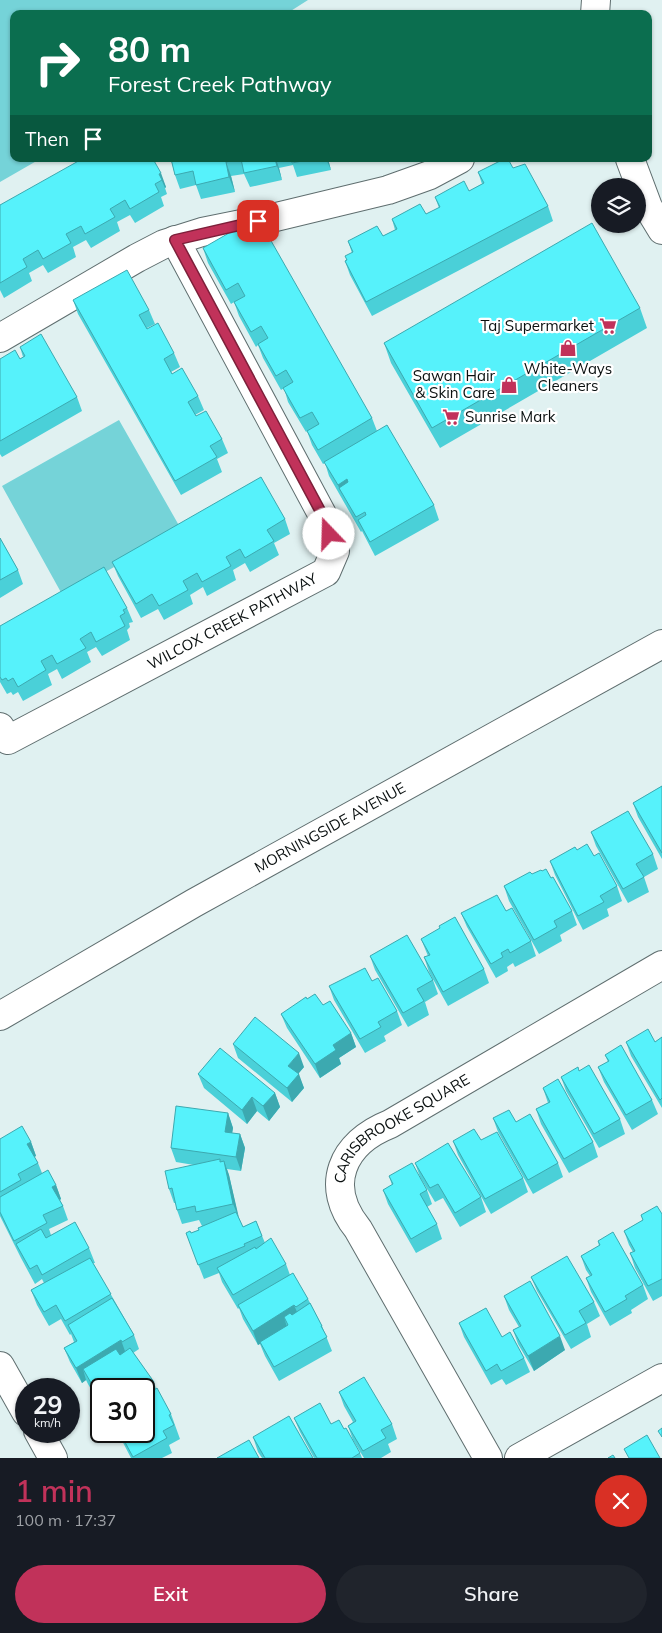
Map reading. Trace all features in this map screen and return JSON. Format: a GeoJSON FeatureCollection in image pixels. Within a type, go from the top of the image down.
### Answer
{"type":"FeatureCollection","features":[{"type":"Feature","properties":{"kind":"street"},"geometry":{"type":"LineString","coordinates":[[0,338],[137,258],[175,240],[388,190],[430,175],[454,162]]}},
{"type":"Feature","properties":{"kind":"street"},"geometry":{"type":"LineString","coordinates":[[631,162],[648,207],[662,230]]}},
{"type":"Feature","properties":{"kind":"street","name":"WILCOX CREEK PATHWAY"},"geometry":{"type":"LineString","coordinates":[[0,727],[8,740],[326,572],[335,551],[323,516],[175,240]]}},
{"type":"Feature","properties":{"kind":"street","name":"MORNINGSIDE AVENUE"},"geometry":{"type":"LineString","coordinates":[[0,1016],[202,899],[662,644]]}},
{"type":"Feature","properties":{"kind":"street","name":"CARISBROOKE SQUARE"},"geometry":{"type":"LineString","coordinates":[[488,1458],[358,1229],[344,1208],[340,1188],[342,1171],[348,1156],[358,1142],[371,1132],[390,1124],[662,965]]}},
{"type":"Feature","properties":{"kind":"street"},"geometry":{"type":"LineString","coordinates":[[0,1366],[15,1393]]}},
{"type":"Feature","properties":{"kind":"street"},"geometry":{"type":"LineString","coordinates":[[519,1458],[662,1378]]}},
{"type":"Feature","properties":{"kind":"street"},"geometry":{"type":"LineString","coordinates":[[45,1443],[53,1458]]}},
{"type":"Feature","properties":{"kind":"shaded area"},"geometry":{"type":"Polygon","coordinates":[[[0,0],[308,0],[292,10],[10,10],[10,162],[35,162],[0,182],[0,0]]]}},
{"type":"Feature","properties":{"kind":"shaded area"},"geometry":{"type":"Polygon","coordinates":[[[119,420],[181,529],[63,596],[2,486],[119,420]]]}},
{"type":"Feature","properties":{"kind":"building"},"geometry":{"type":"Polygon","coordinates":[[[77,162],[155,162],[161,173],[159,174],[162,180],[155,184],[159,192],[130,209],[125,200],[110,209],[115,217],[85,234],[81,226],[66,234],[71,243],[43,259],[38,250],[23,259],[27,267],[0,283],[0,205],[77,162]]]}},
{"type":"Feature","properties":{"kind":"building"},"geometry":{"type":"Polygon","coordinates":[[[172,162],[226,162],[229,177],[196,185],[193,171],[175,175],[172,162]]]}},
{"type":"Feature","properties":{"kind":"building"},"geometry":{"type":"Polygon","coordinates":[[[242,162],[276,162],[277,166],[244,173],[242,162]]]}},
{"type":"Feature","properties":{"kind":"building"},"geometry":{"type":"Polygon","coordinates":[[[498,162],[510,162],[513,168],[525,164],[548,206],[366,302],[345,261],[347,260],[345,256],[353,252],[348,241],[377,226],[383,236],[397,229],[392,219],[420,204],[426,214],[440,207],[435,197],[464,181],[469,191],[484,183],[478,172],[498,162]]]}},
{"type":"Feature","properties":{"kind":"building"},"geometry":{"type":"Polygon","coordinates":[[[255,218],[268,241],[270,239],[372,418],[318,450],[307,431],[319,424],[312,412],[300,418],[283,388],[293,382],[286,370],[276,376],[258,344],[268,338],[261,326],[251,332],[234,302],[245,296],[238,283],[226,290],[203,248],[255,218]]]}},
{"type":"Feature","properties":{"kind":"building"},"geometry":{"type":"Polygon","coordinates":[[[591,224],[591,233],[598,233],[640,308],[432,428],[384,343],[591,224]]]}},
{"type":"Feature","properties":{"kind":"building"},"geometry":{"type":"Polygon","coordinates":[[[127,270],[149,310],[139,315],[147,329],[158,323],[174,353],[164,359],[172,374],[182,368],[198,396],[188,402],[196,416],[206,411],[222,439],[210,446],[217,457],[175,481],[73,300],[127,270]]]}},
{"type":"Feature","properties":{"kind":"building"},"geometry":{"type":"Polygon","coordinates":[[[41,334],[77,397],[0,441],[0,359],[15,350],[20,359],[25,356],[20,347],[41,334]]]}},
{"type":"Feature","properties":{"kind":"building"},"geometry":{"type":"Polygon","coordinates":[[[387,425],[434,505],[370,542],[358,520],[366,515],[365,512],[356,517],[339,488],[348,482],[347,479],[338,485],[324,462],[387,425]]]}},
{"type":"Feature","properties":{"kind":"building"},"geometry":{"type":"Polygon","coordinates":[[[261,477],[285,519],[267,530],[274,541],[245,558],[240,549],[226,557],[231,566],[202,582],[197,573],[183,581],[188,590],[159,606],[152,594],[136,604],[112,562],[261,477]]]}},
{"type":"Feature","properties":{"kind":"building"},"geometry":{"type":"Polygon","coordinates":[[[0,538],[18,570],[0,580],[0,538]]]}},
{"type":"Feature","properties":{"kind":"building"},"geometry":{"type":"Polygon","coordinates":[[[104,567],[127,608],[123,610],[125,613],[120,616],[125,626],[96,642],[91,632],[80,639],[86,648],[57,664],[52,655],[41,661],[46,670],[18,687],[13,678],[8,681],[6,678],[2,680],[0,677],[0,626],[104,567]]]}},
{"type":"Feature","properties":{"kind":"building"},"geometry":{"type":"Polygon","coordinates":[[[662,786],[662,853],[633,803],[662,786]]]}},
{"type":"Feature","properties":{"kind":"building"},"geometry":{"type":"Polygon","coordinates":[[[628,811],[653,854],[636,864],[644,877],[623,889],[591,832],[628,811]]]}},
{"type":"Feature","properties":{"kind":"building"},"geometry":{"type":"Polygon","coordinates":[[[587,844],[594,856],[599,853],[617,886],[600,896],[604,902],[578,916],[550,861],[575,847],[577,850],[587,844]]]}},
{"type":"Feature","properties":{"kind":"building"},"geometry":{"type":"Polygon","coordinates":[[[546,869],[551,878],[553,877],[572,911],[554,921],[557,927],[534,940],[504,886],[530,872],[532,874],[546,869]]]}},
{"type":"Feature","properties":{"kind":"building"},"geometry":{"type":"Polygon","coordinates":[[[497,895],[506,911],[512,908],[531,941],[510,953],[508,949],[501,953],[503,957],[491,964],[461,913],[497,895]]]}},
{"type":"Feature","properties":{"kind":"building"},"geometry":{"type":"Polygon","coordinates":[[[455,917],[484,969],[443,992],[424,957],[430,955],[421,939],[455,917]]]}},
{"type":"Feature","properties":{"kind":"building"},"geometry":{"type":"Polygon","coordinates":[[[407,935],[433,980],[417,989],[424,1001],[403,1013],[370,956],[407,935]]]}},
{"type":"Feature","properties":{"kind":"building"},"geometry":{"type":"Polygon","coordinates":[[[365,968],[372,981],[378,978],[397,1011],[378,1022],[381,1027],[360,1039],[329,986],[365,968]]]}},
{"type":"Feature","properties":{"kind":"building"},"geometry":{"type":"Polygon","coordinates":[[[315,994],[323,1005],[330,1001],[351,1033],[333,1045],[336,1050],[315,1064],[281,1014],[306,997],[307,999],[315,994]]]}},
{"type":"Feature","properties":{"kind":"building"},"geometry":{"type":"Polygon","coordinates":[[[255,1017],[299,1053],[288,1066],[299,1074],[287,1088],[233,1044],[255,1017]]]}},
{"type":"Feature","properties":{"kind":"building"},"geometry":{"type":"Polygon","coordinates":[[[648,1029],[655,1042],[662,1037],[662,1098],[660,1100],[626,1042],[648,1029]]]}},
{"type":"Feature","properties":{"kind":"building"},"geometry":{"type":"Polygon","coordinates":[[[621,1045],[652,1100],[626,1115],[598,1067],[609,1061],[605,1055],[621,1045]]]}},
{"type":"Feature","properties":{"kind":"building"},"geometry":{"type":"Polygon","coordinates":[[[220,1048],[275,1093],[263,1106],[252,1097],[242,1110],[198,1074],[220,1048]]]}},
{"type":"Feature","properties":{"kind":"building"},"geometry":{"type":"Polygon","coordinates":[[[589,1065],[620,1119],[594,1134],[561,1077],[578,1067],[579,1071],[589,1065]]]}},
{"type":"Feature","properties":{"kind":"building"},"geometry":{"type":"Polygon","coordinates":[[[558,1079],[593,1142],[564,1159],[536,1109],[550,1102],[543,1088],[558,1079]]]}},
{"type":"Feature","properties":{"kind":"building"},"geometry":{"type":"Polygon","coordinates":[[[176,1106],[228,1113],[225,1132],[240,1134],[236,1157],[171,1148],[176,1106]]]}},
{"type":"Feature","properties":{"kind":"building"},"geometry":{"type":"Polygon","coordinates":[[[509,1110],[516,1122],[530,1114],[558,1163],[528,1180],[493,1118],[509,1110]]]}},
{"type":"Feature","properties":{"kind":"building"},"geometry":{"type":"Polygon","coordinates":[[[22,1126],[31,1142],[27,1144],[38,1163],[18,1174],[21,1180],[0,1192],[0,1139],[22,1126]]]}},
{"type":"Feature","properties":{"kind":"building"},"geometry":{"type":"Polygon","coordinates":[[[474,1129],[481,1140],[497,1132],[523,1178],[485,1199],[453,1141],[474,1129]]]}},
{"type":"Feature","properties":{"kind":"building"},"geometry":{"type":"Polygon","coordinates":[[[448,1143],[481,1197],[455,1213],[438,1184],[430,1188],[415,1163],[448,1143]]]}},
{"type":"Feature","properties":{"kind":"building"},"geometry":{"type":"Polygon","coordinates":[[[220,1159],[220,1162],[224,1161],[233,1204],[196,1212],[195,1206],[177,1210],[172,1188],[169,1189],[165,1171],[220,1159]]]}},
{"type":"Feature","properties":{"kind":"building"},"geometry":{"type":"Polygon","coordinates":[[[412,1163],[427,1190],[420,1194],[437,1224],[411,1239],[383,1190],[393,1184],[389,1176],[412,1163]]]}},
{"type":"Feature","properties":{"kind":"building"},"geometry":{"type":"Polygon","coordinates":[[[48,1170],[56,1185],[52,1187],[63,1206],[43,1215],[47,1223],[14,1241],[0,1212],[0,1197],[48,1170]]]}},
{"type":"Feature","properties":{"kind":"building"},"geometry":{"type":"Polygon","coordinates":[[[657,1206],[662,1214],[662,1279],[648,1286],[630,1253],[635,1251],[624,1231],[643,1220],[641,1215],[657,1206]]]}},
{"type":"Feature","properties":{"kind":"building"},"geometry":{"type":"Polygon","coordinates":[[[236,1212],[243,1227],[256,1221],[262,1236],[244,1244],[245,1246],[198,1265],[186,1233],[199,1230],[198,1228],[236,1212]]]}},
{"type":"Feature","properties":{"kind":"building"},"geometry":{"type":"Polygon","coordinates":[[[75,1222],[89,1248],[42,1275],[37,1265],[30,1269],[16,1244],[41,1229],[46,1238],[75,1222]]]}},
{"type":"Feature","properties":{"kind":"building"},"geometry":{"type":"Polygon","coordinates":[[[613,1232],[643,1285],[625,1296],[627,1299],[605,1312],[586,1278],[592,1275],[581,1256],[600,1245],[598,1241],[613,1232]]]}},
{"type":"Feature","properties":{"kind":"building"},"geometry":{"type":"Polygon","coordinates":[[[271,1238],[286,1264],[233,1295],[217,1268],[255,1247],[256,1249],[271,1238]]]}},
{"type":"Feature","properties":{"kind":"building"},"geometry":{"type":"Polygon","coordinates":[[[567,1256],[594,1302],[579,1311],[586,1323],[565,1335],[531,1277],[567,1256]]]}},
{"type":"Feature","properties":{"kind":"building"},"geometry":{"type":"Polygon","coordinates":[[[90,1258],[111,1294],[65,1321],[56,1305],[44,1312],[31,1290],[90,1258]]]}},
{"type":"Feature","properties":{"kind":"building"},"geometry":{"type":"Polygon","coordinates":[[[293,1273],[308,1299],[296,1307],[294,1305],[253,1331],[238,1305],[293,1273]]]}},
{"type":"Feature","properties":{"kind":"building"},"geometry":{"type":"Polygon","coordinates":[[[530,1281],[560,1336],[528,1356],[513,1330],[521,1326],[504,1296],[530,1281]]]}},
{"type":"Feature","properties":{"kind":"building"},"geometry":{"type":"Polygon","coordinates":[[[112,1298],[134,1335],[122,1342],[121,1340],[76,1368],[64,1348],[77,1341],[68,1325],[112,1298]]]}},
{"type":"Feature","properties":{"kind":"building"},"geometry":{"type":"Polygon","coordinates":[[[310,1303],[327,1337],[274,1367],[260,1342],[288,1325],[284,1317],[290,1313],[292,1315],[310,1303]]]}},
{"type":"Feature","properties":{"kind":"building"},"geometry":{"type":"Polygon","coordinates":[[[486,1308],[502,1337],[510,1332],[524,1358],[501,1371],[497,1364],[486,1371],[459,1323],[486,1308]]]}},
{"type":"Feature","properties":{"kind":"building"},"geometry":{"type":"Polygon","coordinates":[[[130,1348],[151,1378],[90,1378],[90,1381],[83,1369],[116,1349],[120,1355],[130,1348]]]}},
{"type":"Feature","properties":{"kind":"building"},"geometry":{"type":"Polygon","coordinates":[[[364,1377],[392,1424],[381,1430],[386,1438],[363,1451],[348,1426],[356,1421],[339,1392],[364,1377]]]}},
{"type":"Feature","properties":{"kind":"building"},"geometry":{"type":"Polygon","coordinates":[[[157,1388],[171,1414],[169,1415],[174,1425],[163,1431],[167,1438],[133,1457],[125,1443],[155,1443],[155,1389],[157,1388]]]}},
{"type":"Feature","properties":{"kind":"building"},"geometry":{"type":"Polygon","coordinates":[[[320,1403],[331,1424],[339,1420],[344,1429],[346,1428],[360,1453],[352,1458],[317,1458],[294,1418],[320,1403]]]}},
{"type":"Feature","properties":{"kind":"building"},"geometry":{"type":"Polygon","coordinates":[[[289,1416],[313,1458],[265,1458],[253,1437],[289,1416]]]}},
{"type":"Feature","properties":{"kind":"building"},"geometry":{"type":"Polygon","coordinates":[[[662,1428],[662,1437],[658,1431],[662,1428]]]}},
{"type":"Feature","properties":{"kind":"building"},"geometry":{"type":"Polygon","coordinates":[[[647,1435],[660,1458],[629,1458],[624,1449],[647,1435]]]}},
{"type":"Feature","properties":{"kind":"building"},"geometry":{"type":"Polygon","coordinates":[[[249,1440],[259,1458],[217,1458],[249,1440]]]}},
{"type":"Feature","properties":{"kind":"place","name":"Taj Supermarket"},"geometry":{"type":"Point","coordinates":[608,326]}},
{"type":"Feature","properties":{"kind":"place","name":"White-Ways Cleaners"},"geometry":{"type":"Point","coordinates":[568,348]}},
{"type":"Feature","properties":{"kind":"place","name":"Sawan Hair & Skin Care"},"geometry":{"type":"Point","coordinates":[509,385]}},
{"type":"Feature","properties":{"kind":"place","name":"Sunrise Mark"},"geometry":{"type":"Point","coordinates":[451,417]}},
{"type":"Feature","properties":{"kind":"route"},"geometry":{"type":"LineString","coordinates":[[258,221],[202,232],[175,240],[323,516],[329,534]]}}]}
